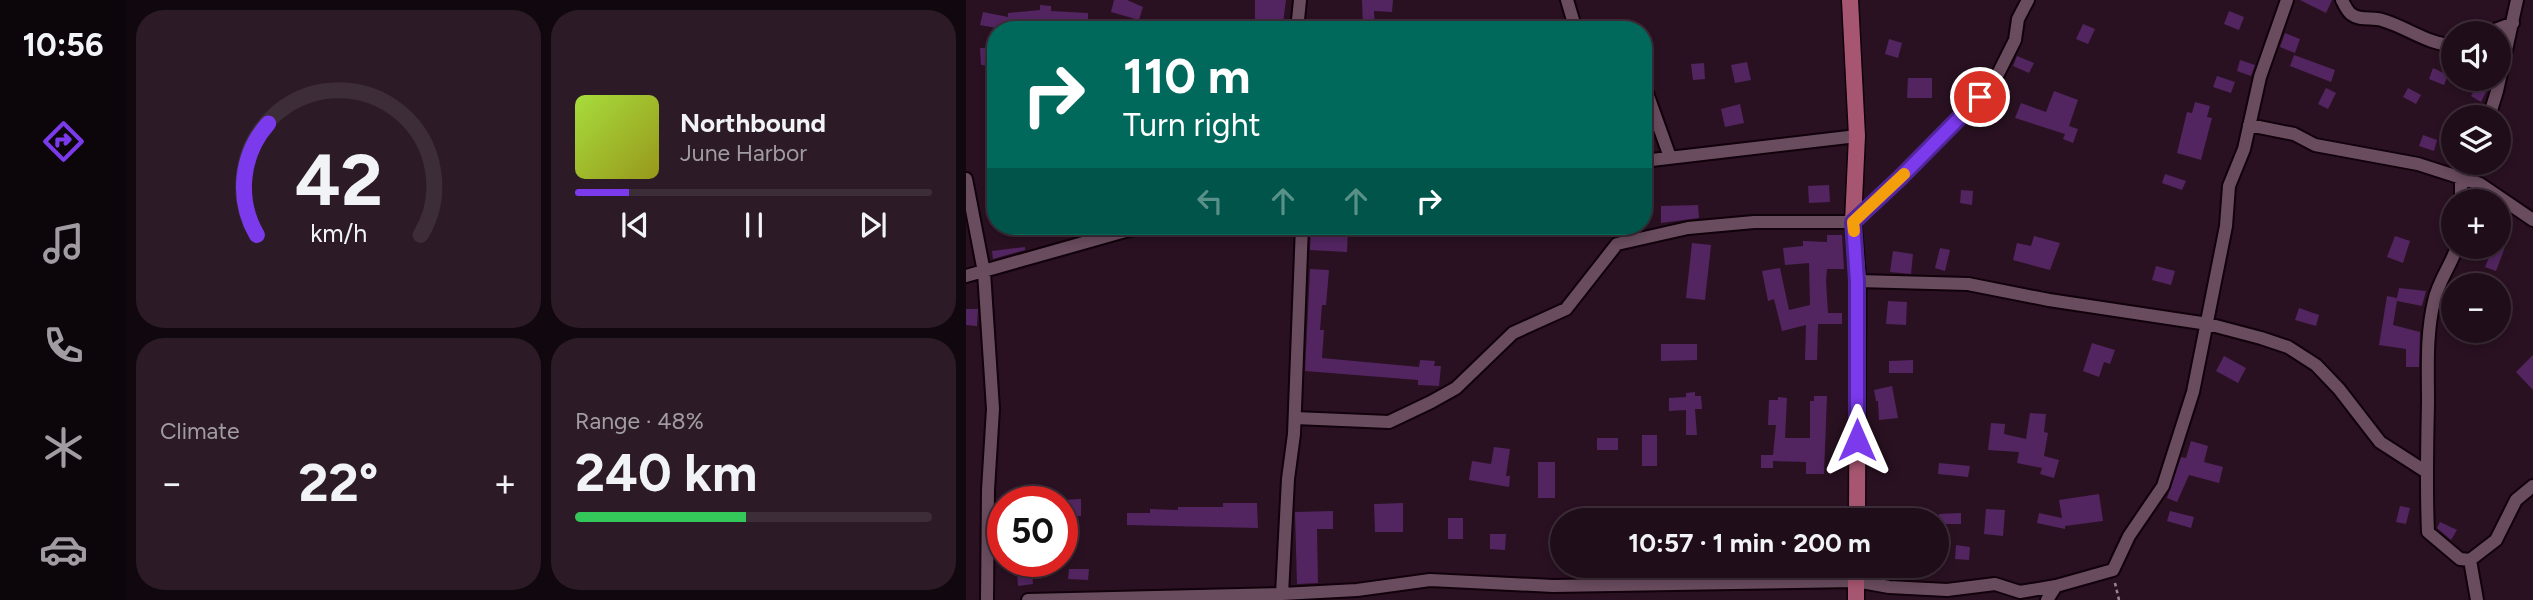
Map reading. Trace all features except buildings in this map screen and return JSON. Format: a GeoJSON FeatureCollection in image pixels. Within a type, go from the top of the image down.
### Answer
{"type":"FeatureCollection","features":[{"type":"Feature","properties":{"kind":"main road"},"geometry":{"type":"LineString","coordinates":[[1850,0],[1857,136],[1853,222],[1857,281],[1857,508]]}},
{"type":"Feature","properties":{"kind":"main road"},"geometry":{"type":"LineString","coordinates":[[1856,578],[1856,600]]}},
{"type":"Feature","properties":{"kind":"street"},"geometry":{"type":"LineString","coordinates":[[1298,21],[1300,0]]}},
{"type":"Feature","properties":{"kind":"street"},"geometry":{"type":"LineString","coordinates":[[1567,0],[1574,21]]}},
{"type":"Feature","properties":{"kind":"street"},"geometry":{"type":"LineString","coordinates":[[1295,418],[1390,422],[1431,402],[1456,388],[1513,333],[1566,309],[1617,244],[1688,228],[1754,222],[1853,222],[1900,178],[1998,74],[2015,40],[2018,19],[2028,0]]}},
{"type":"Feature","properties":{"kind":"street"},"geometry":{"type":"LineString","coordinates":[[1868,578],[1889,587],[1947,590],[1996,584],[2020,592],[2056,586],[2113,570],[2129,536],[2163,486],[2193,392],[2226,226],[2229,186],[2244,149],[2260,77],[2287,0]]}},
{"type":"Feature","properties":{"kind":"street"},"geometry":{"type":"LineString","coordinates":[[2342,0],[2350,13],[2362,19],[2377,19],[2399,25],[2441,45]]}},
{"type":"Feature","properties":{"kind":"street"},"geometry":{"type":"LineString","coordinates":[[2492,105],[2517,0]]}},
{"type":"Feature","properties":{"kind":"street"},"geometry":{"type":"LineString","coordinates":[[1652,107],[1670,157]]}},
{"type":"Feature","properties":{"kind":"street"},"geometry":{"type":"LineString","coordinates":[[2249,125],[2294,134],[2315,145],[2418,164],[2480,184],[2533,220]]}},
{"type":"Feature","properties":{"kind":"street"},"geometry":{"type":"LineString","coordinates":[[1652,160],[1857,136]]}},
{"type":"Feature","properties":{"kind":"street"},"geometry":{"type":"LineString","coordinates":[[2461,189],[2463,175]]}},
{"type":"Feature","properties":{"kind":"street"},"geometry":{"type":"LineString","coordinates":[[966,179],[984,272],[993,409],[988,490],[987,600]]}},
{"type":"Feature","properties":{"kind":"street"},"geometry":{"type":"LineString","coordinates":[[966,276],[1112,235]]}},
{"type":"Feature","properties":{"kind":"street"},"geometry":{"type":"LineString","coordinates":[[1282,594],[1288,479],[1295,418],[1302,235]]}},
{"type":"Feature","properties":{"kind":"street"},"geometry":{"type":"LineString","coordinates":[[2453,259],[2434,298],[2426,349],[2428,385],[2425,471],[2428,532],[2460,559],[2470,560],[2496,540],[2516,500],[2533,485]]}},
{"type":"Feature","properties":{"kind":"street"},"geometry":{"type":"LineString","coordinates":[[1857,281],[1968,284],[2049,300],[2208,324],[2288,347],[2316,365],[2339,389],[2380,442],[2425,471]]}},
{"type":"Feature","properties":{"kind":"street"},"geometry":{"type":"LineString","coordinates":[[2470,560],[2477,600]]}},
{"type":"Feature","properties":{"kind":"street"},"geometry":{"type":"LineString","coordinates":[[1028,600],[1282,594],[1357,590],[1430,580],[1553,586],[1739,578]]}},
{"type":"Feature","properties":{"kind":"street"},"geometry":{"type":"LineString","coordinates":[[2048,600],[2056,586]]}},
{"type":"Feature","properties":{"kind":"path"},"geometry":{"type":"LineString","coordinates":[[2113,570],[2119,600]]}},
{"type":"Feature","properties":{"kind":"slow traffic"},"geometry":{"type":"LineString","coordinates":[[1854,231],[1853,222],[1904,174]]}},
{"type":"Feature","properties":{"kind":"route"},"geometry":{"type":"LineString","coordinates":[[1857,440],[1857,281],[1853,222],[1980,97]]}}]}
